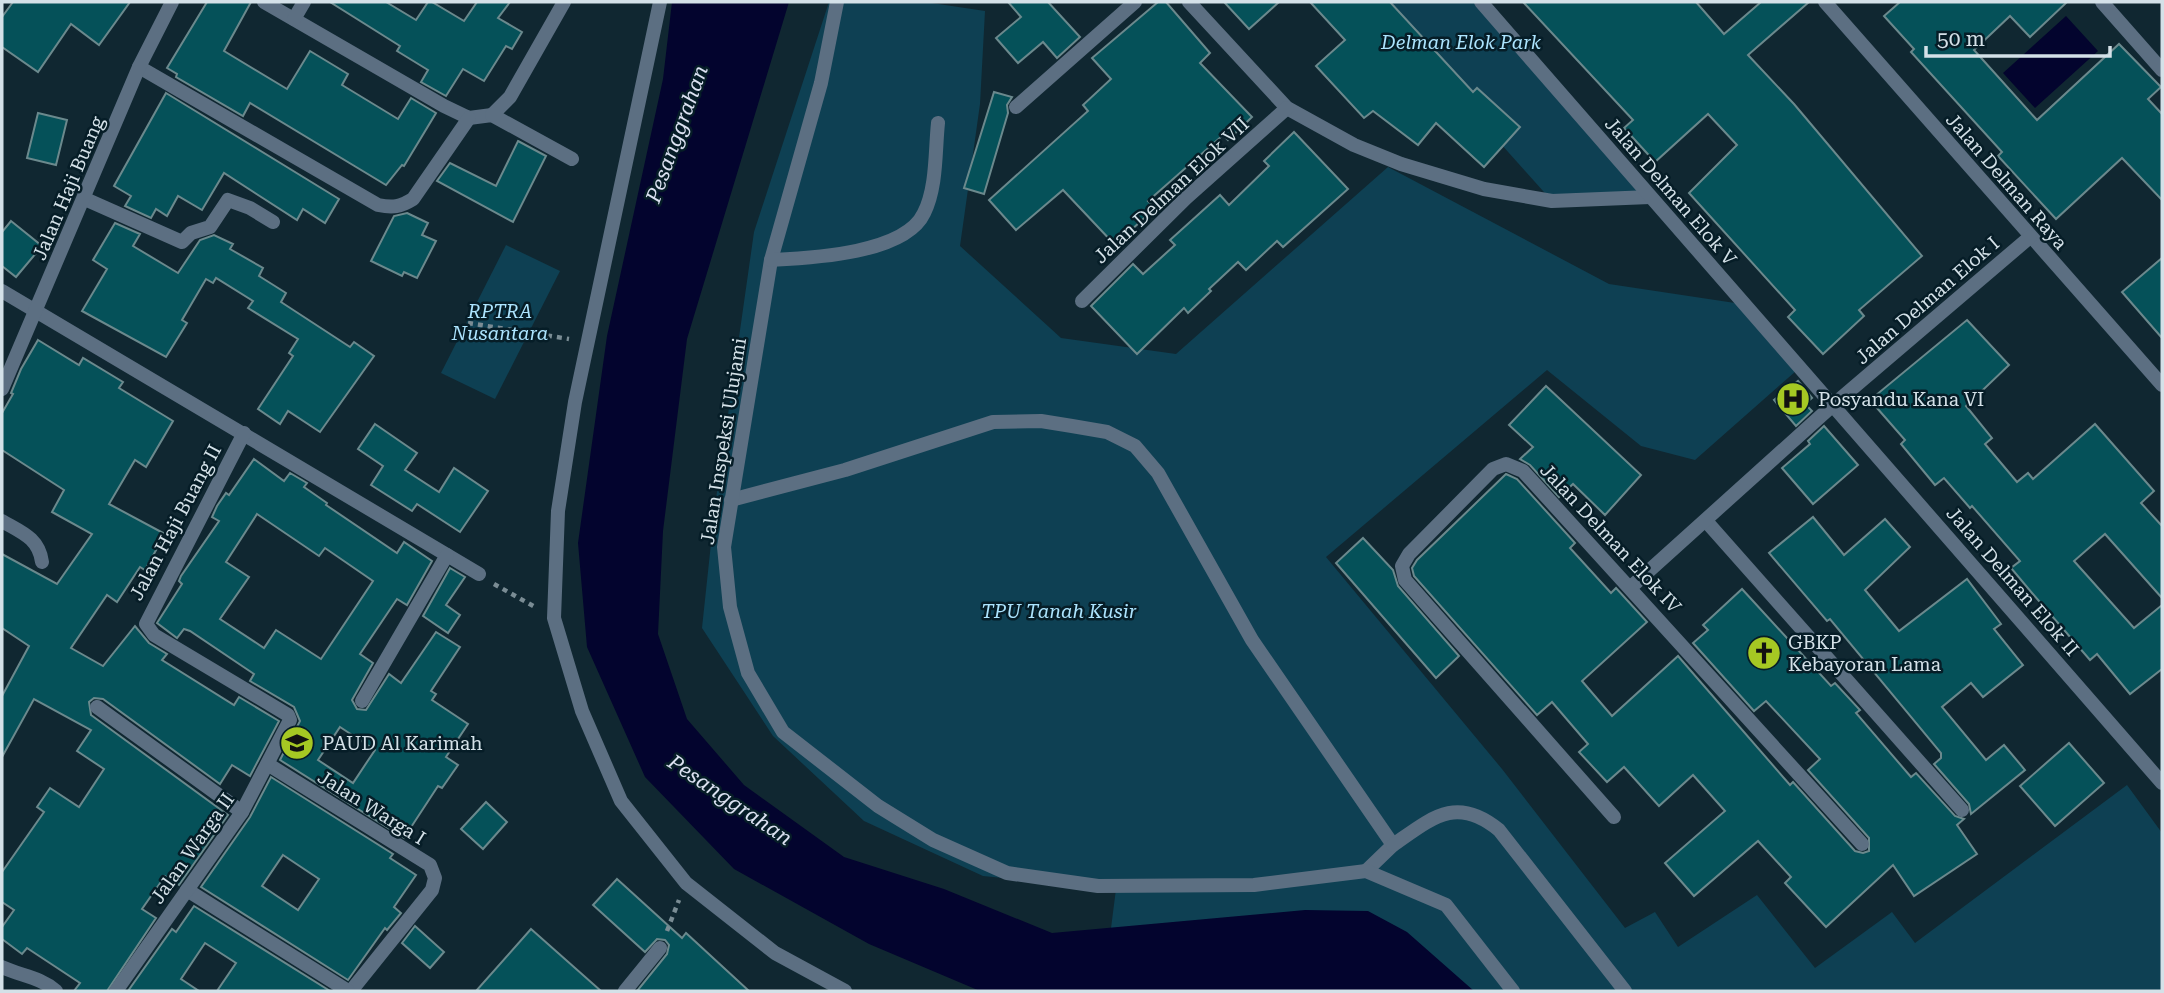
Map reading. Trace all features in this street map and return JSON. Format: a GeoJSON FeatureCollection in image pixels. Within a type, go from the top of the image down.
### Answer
{"type":"FeatureCollection","features":[{"type":"Feature","properties":{"kind":"street","name":"Jalan Haji Buang"},"geometry":{"type":"LineString","coordinates":[[2,389],[139,67],[172,2]]}},
{"type":"Feature","properties":{"kind":"street"},"geometry":{"type":"LineString","coordinates":[[264,2],[469,118],[492,115],[572,159]]}},
{"type":"Feature","properties":{"kind":"street"},"geometry":{"type":"LineString","coordinates":[[294,19],[304,2]]}},
{"type":"Feature","properties":{"kind":"street"},"geometry":{"type":"LineString","coordinates":[[492,115],[510,97],[564,2]]}},
{"type":"Feature","properties":{"kind":"street"},"geometry":{"type":"LineString","coordinates":[[660,2],[575,401],[558,511],[554,618],[582,711],[621,801],[686,883],[775,953],[845,991]]}},
{"type":"Feature","properties":{"kind":"street","name":"Jalan Inspeksi Ulujami"},"geometry":{"type":"LineString","coordinates":[[837,2],[821,83],[771,260],[724,547],[730,607],[748,673],[783,733],[827,769],[933,840],[1007,873],[1098,886],[1254,885],[1366,872],[1446,905],[1513,991]]}},
{"type":"Feature","properties":{"kind":"street"},"geometry":{"type":"LineString","coordinates":[[1016,107],[1135,2]]}},
{"type":"Feature","properties":{"kind":"street"},"geometry":{"type":"LineString","coordinates":[[1189,2],[1287,108],[1354,145],[1401,164],[1484,189],[1552,201],[1650,197]]}},
{"type":"Feature","properties":{"kind":"street","name":"Jalan Delman Elok V"},"geometry":{"type":"LineString","coordinates":[[1481,2],[1833,405]]}},
{"type":"Feature","properties":{"kind":"street","name":"Jalan Delman Raya"},"geometry":{"type":"LineString","coordinates":[[1825,2],[2162,385]]}},
{"type":"Feature","properties":{"kind":"street"},"geometry":{"type":"LineString","coordinates":[[2108,4],[2162,69]]}},
{"type":"Feature","properties":{"kind":"street"},"geometry":{"type":"LineString","coordinates":[[139,67],[378,205],[389,208],[400,207],[413,199],[469,118]]}},
{"type":"Feature","properties":{"kind":"street","name":"Jalan Delman Elok VII"},"geometry":{"type":"LineString","coordinates":[[1082,301],[1186,198],[1287,108]]}},
{"type":"Feature","properties":{"kind":"street"},"geometry":{"type":"LineString","coordinates":[[771,260],[828,257],[898,238],[911,229],[923,216],[930,198],[938,123]]}},
{"type":"Feature","properties":{"kind":"street"},"geometry":{"type":"LineString","coordinates":[[85,199],[181,242],[191,233],[210,228],[228,200],[250,208],[273,222]]}},
{"type":"Feature","properties":{"kind":"street","name":"Jalan Delman Elok I"},"geometry":{"type":"LineString","coordinates":[[1631,587],[1833,405],[2030,237]]}},
{"type":"Feature","properties":{"kind":"street","name":"Jalan Haji Buang II"},"geometry":{"type":"LineString","coordinates":[[2,291],[479,574]]}},
{"type":"Feature","properties":{"kind":"street","name":"Jalan Delman Elok II"},"geometry":{"type":"LineString","coordinates":[[1833,405],[2162,783]]}},
{"type":"Feature","properties":{"kind":"street"},"geometry":{"type":"LineString","coordinates":[[731,500],[845,470],[993,422],[1041,421],[1072,426],[1107,432],[1135,446],[1158,473],[1252,640],[1393,845]]}},
{"type":"Feature","properties":{"kind":"street","name":"Jalan Haji Buang II"},"geometry":{"type":"LineString","coordinates":[[244,433],[146,624],[155,635],[288,715],[290,720]]}},
{"type":"Feature","properties":{"kind":"street","name":"Jalan Delman Elok IV"},"geometry":{"type":"LineString","coordinates":[[1614,817],[1413,593],[1405,580],[1402,566],[1409,554],[1493,469],[1506,464],[1523,471],[1862,844]]}},
{"type":"Feature","properties":{"kind":"street"},"geometry":{"type":"LineString","coordinates":[[2,521],[36,543],[40,548],[42,562]]}},
{"type":"Feature","properties":{"kind":"street"},"geometry":{"type":"LineString","coordinates":[[1706,521],[1962,810]]}},
{"type":"Feature","properties":{"kind":"street"},"geometry":{"type":"LineString","coordinates":[[362,701],[447,555]]}},
{"type":"Feature","properties":{"kind":"street"},"geometry":{"type":"LineString","coordinates":[[97,707],[242,812]]}},
{"type":"Feature","properties":{"kind":"street","name":"Jalan Warga II"},"geometry":{"type":"LineString","coordinates":[[116,991],[242,812],[269,765],[290,720]]}},
{"type":"Feature","properties":{"kind":"street","name":"Jalan Warga I"},"geometry":{"type":"LineString","coordinates":[[269,765],[430,865],[435,878],[432,890],[350,991]]}},
{"type":"Feature","properties":{"kind":"street"},"geometry":{"type":"LineString","coordinates":[[1366,872],[1393,845],[1435,816],[1460,811],[1481,815],[1499,830],[1625,991]]}},
{"type":"Feature","properties":{"kind":"street"},"geometry":{"type":"LineString","coordinates":[[187,890],[350,991]]}},
{"type":"Feature","properties":{"kind":"street"},"geometry":{"type":"LineString","coordinates":[[625,991],[660,948]]}},
{"type":"Feature","properties":{"kind":"street"},"geometry":{"type":"LineString","coordinates":[[2,967],[22,976],[45,981],[56,991]]}},
{"type":"Feature","properties":{"kind":"path"},"geometry":{"type":"LineString","coordinates":[[468,323],[556,337]]}},
{"type":"Feature","properties":{"kind":"path"},"geometry":{"type":"LineString","coordinates":[[479,574],[554,618]]}},
{"type":"Feature","properties":{"kind":"path"},"geometry":{"type":"LineString","coordinates":[[660,948],[686,883]]}},
{"type":"Feature","properties":{"kind":"green space","name":"TPU Tanah Kusir"},"geometry":{"type":"Polygon","coordinates":[[[829,2],[925,2],[985,11],[980,104],[960,246],[1061,338],[1176,354],[1388,167],[1609,284],[1735,303],[1796,371],[1695,460],[1641,446],[1547,370],[1326,557],[1502,769],[1625,928],[1655,912],[1678,947],[1757,895],[1815,968],[1892,912],[1915,943],[2127,785],[2162,833],[2162,991],[1103,991],[1116,889],[983,876],[864,821],[773,736],[702,628],[715,506],[754,232],[829,2]]]}},
{"type":"Feature","properties":{"kind":"green space","name":"Delman Elok Park"},"geometry":{"type":"Polygon","coordinates":[[[1374,2],[1477,2],[1650,197],[1552,201],[1374,2]]]}},
{"type":"Feature","properties":{"kind":"green space","name":"RPTRA Nusantara"},"geometry":{"type":"Polygon","coordinates":[[[506,245],[560,271],[495,399],[441,373],[506,245]]]}},
{"type":"Feature","properties":{"kind":"water","name":"Pesanggrahan"},"geometry":{"type":"Polygon","coordinates":[[[672,2],[789,2],[687,339],[663,531],[658,634],[687,719],[744,785],[844,857],[944,889],[1052,933],[1305,910],[1368,911],[1407,932],[1474,991],[980,991],[869,944],[734,869],[645,777],[587,647],[578,543],[607,336],[663,79],[672,2]]]}},
{"type":"Feature","properties":{"kind":"water"},"geometry":{"type":"Polygon","coordinates":[[[2066,16],[2098,51],[2035,108],[2003,73],[2066,16]]]}},
{"type":"Feature","properties":{"kind":"building"},"geometry":{"type":"Polygon","coordinates":[[[13,2],[130,2],[99,45],[71,24],[38,72],[2,47],[2,17],[13,2]]]}},
{"type":"Feature","properties":{"kind":"building"},"geometry":{"type":"Polygon","coordinates":[[[207,2],[251,2],[224,51],[287,89],[310,51],[348,74],[342,85],[398,119],[411,98],[436,113],[404,166],[402,165],[386,185],[250,103],[243,116],[176,77],[177,74],[167,68],[207,2]]]}},
{"type":"Feature","properties":{"kind":"building"},"geometry":{"type":"Polygon","coordinates":[[[330,2],[386,2],[416,20],[428,2],[432,2],[464,21],[477,2],[510,2],[498,18],[522,32],[512,49],[506,46],[484,81],[463,69],[446,96],[421,82],[428,70],[397,51],[400,46],[330,2]]]}},
{"type":"Feature","properties":{"kind":"building"},"geometry":{"type":"Polygon","coordinates":[[[1008,2],[1048,2],[1080,37],[1057,58],[1043,42],[1018,63],[996,38],[1021,17],[1008,2]]]}},
{"type":"Feature","properties":{"kind":"building"},"geometry":{"type":"Polygon","coordinates":[[[1158,2],[1166,2],[1210,53],[1200,63],[1252,117],[1228,140],[1223,135],[1148,201],[1155,208],[1115,245],[1063,190],[1016,230],[989,200],[1088,111],[1083,105],[1111,79],[1092,58],[1158,2]]]}},
{"type":"Feature","properties":{"kind":"building"},"geometry":{"type":"Polygon","coordinates":[[[1224,2],[1279,2],[1249,29],[1224,2]]]}},
{"type":"Feature","properties":{"kind":"building"},"geometry":{"type":"Polygon","coordinates":[[[1310,2],[1390,2],[1473,92],[1477,88],[1520,127],[1484,167],[1436,123],[1418,145],[1373,111],[1364,118],[1316,66],[1345,40],[1310,2]]]}},
{"type":"Feature","properties":{"kind":"building"},"geometry":{"type":"Polygon","coordinates":[[[1523,2],[1696,2],[1724,34],[1761,2],[1809,2],[1748,55],[1794,104],[1922,256],[1859,310],[1864,316],[1823,354],[1788,317],[1795,310],[1689,193],[1737,145],[1708,114],[1655,162],[1624,128],[1633,120],[1523,2]]]}},
{"type":"Feature","properties":{"kind":"building"},"geometry":{"type":"Polygon","coordinates":[[[1900,2],[2067,2],[2030,37],[2010,16],[1974,50],[2037,120],[2119,44],[2161,87],[2148,99],[2162,114],[2162,200],[2122,158],[2056,219],[1998,156],[2002,152],[1911,52],[1914,49],[1884,16],[1900,2]]]}},
{"type":"Feature","properties":{"kind":"building"},"geometry":{"type":"Polygon","coordinates":[[[994,92],[1012,97],[1007,105],[1008,113],[984,194],[964,188],[994,92]]]}},
{"type":"Feature","properties":{"kind":"building"},"geometry":{"type":"Polygon","coordinates":[[[166,93],[339,199],[325,223],[303,209],[297,220],[224,173],[202,210],[178,196],[167,216],[156,209],[151,218],[125,206],[131,196],[114,186],[166,93]]]}},
{"type":"Feature","properties":{"kind":"building"},"geometry":{"type":"Polygon","coordinates":[[[38,113],[67,120],[56,165],[27,158],[38,113]]]}},
{"type":"Feature","properties":{"kind":"building"},"geometry":{"type":"Polygon","coordinates":[[[1294,132],[1348,189],[1283,247],[1277,241],[1246,270],[1238,262],[1188,313],[1184,308],[1137,354],[1091,306],[1133,264],[1143,274],[1175,245],[1170,240],[1220,195],[1229,205],[1269,166],[1264,161],[1294,132]]]}},
{"type":"Feature","properties":{"kind":"building"},"geometry":{"type":"Polygon","coordinates":[[[518,141],[546,156],[513,222],[437,181],[450,163],[496,186],[518,141]]]}},
{"type":"Feature","properties":{"kind":"building"},"geometry":{"type":"Polygon","coordinates":[[[407,213],[428,223],[422,235],[436,241],[417,278],[404,272],[402,276],[371,261],[394,216],[407,213]]]}},
{"type":"Feature","properties":{"kind":"building"},"geometry":{"type":"Polygon","coordinates":[[[11,221],[42,246],[16,277],[2,266],[2,232],[11,221]]]}},
{"type":"Feature","properties":{"kind":"building"},"geometry":{"type":"Polygon","coordinates":[[[115,223],[140,234],[133,246],[178,273],[200,240],[214,235],[233,244],[230,249],[263,268],[259,276],[286,293],[281,302],[350,347],[354,342],[374,356],[320,432],[288,411],[280,424],[258,409],[293,356],[289,353],[298,339],[248,308],[253,301],[216,278],[213,283],[206,279],[182,320],[187,323],[166,357],[82,311],[107,269],[93,260],[115,223]]]}},
{"type":"Feature","properties":{"kind":"building"},"geometry":{"type":"Polygon","coordinates":[[[2162,258],[2162,338],[2122,292],[2162,258]]]}},
{"type":"Feature","properties":{"kind":"building"},"geometry":{"type":"Polygon","coordinates":[[[1967,320],[2009,365],[1966,406],[1992,438],[1985,444],[2017,482],[2028,473],[2033,479],[2095,424],[2154,491],[2141,503],[2162,526],[2162,598],[2105,534],[2074,561],[2134,628],[2162,605],[2162,669],[2130,694],[2097,654],[2090,660],[2032,593],[2011,568],[2020,561],[1972,506],[1970,508],[1944,478],[1935,485],[1901,444],[1905,440],[1870,400],[1967,320]]]}},
{"type":"Feature","properties":{"kind":"building"},"geometry":{"type":"Polygon","coordinates":[[[38,340],[79,365],[83,358],[123,382],[119,388],[173,421],[146,467],[135,460],[109,504],[165,534],[145,570],[140,567],[117,602],[107,595],[71,648],[103,666],[135,626],[149,643],[167,654],[162,660],[234,705],[239,697],[279,721],[250,776],[232,765],[220,784],[103,699],[94,698],[89,702],[91,715],[228,815],[179,885],[165,876],[142,909],[156,918],[107,991],[74,991],[80,983],[27,948],[22,954],[2,939],[2,927],[14,910],[2,902],[2,872],[44,812],[37,807],[50,788],[79,807],[104,769],[77,751],[91,730],[34,699],[2,757],[2,696],[29,646],[2,628],[2,554],[57,584],[92,534],[52,512],[64,490],[2,450],[2,413],[13,394],[11,393],[21,369],[38,340]]]}},
{"type":"Feature","properties":{"kind":"building","name":"Posyandu Kana VI"},"geometry":{"type":"Polygon","coordinates":[[[1798,381],[1812,398],[1805,404],[1812,411],[1796,426],[1774,400],[1798,381]]]}},
{"type":"Feature","properties":{"kind":"building"},"geometry":{"type":"Polygon","coordinates":[[[1546,386],[1641,475],[1605,515],[1573,484],[1559,497],[1530,465],[1520,459],[1533,447],[1509,425],[1546,386]]]}},
{"type":"Feature","properties":{"kind":"building"},"geometry":{"type":"Polygon","coordinates":[[[375,424],[417,453],[405,470],[439,492],[454,468],[488,491],[460,532],[417,504],[412,511],[371,485],[383,466],[358,449],[375,424]]]}},
{"type":"Feature","properties":{"kind":"building"},"geometry":{"type":"Polygon","coordinates":[[[1824,426],[1858,465],[1813,504],[1782,468],[1810,444],[1808,441],[1824,426]]]}},
{"type":"Feature","properties":{"kind":"building"},"geometry":{"type":"Polygon","coordinates":[[[254,459],[284,481],[290,473],[307,483],[304,487],[327,503],[326,505],[397,553],[404,542],[432,561],[407,605],[397,599],[360,654],[373,663],[352,700],[357,709],[366,710],[389,674],[401,683],[436,632],[460,647],[431,691],[436,694],[432,700],[468,724],[446,757],[458,765],[442,788],[438,786],[404,838],[280,760],[300,721],[294,707],[250,681],[254,674],[190,631],[184,629],[177,638],[157,623],[182,584],[179,581],[181,576],[219,521],[212,517],[217,506],[226,493],[229,495],[254,459]],[[257,514],[226,562],[249,577],[220,619],[264,648],[276,630],[321,659],[373,581],[325,548],[319,556],[257,514]],[[340,727],[318,760],[353,783],[375,750],[340,727]]]}},
{"type":"Feature","properties":{"kind":"building"},"geometry":{"type":"Polygon","coordinates":[[[1506,474],[1517,479],[1575,543],[1570,548],[1611,593],[1616,588],[1647,622],[1582,681],[1612,716],[1678,656],[1790,785],[1793,782],[1855,851],[1869,851],[1869,838],[1808,770],[1820,759],[1766,701],[1754,711],[1693,643],[1708,630],[1703,625],[1742,589],[1831,686],[1835,683],[1860,710],[1856,713],[1911,777],[1916,773],[1955,816],[1964,819],[1957,825],[1977,854],[1914,896],[1893,865],[1826,927],[1785,883],[1791,877],[1758,841],[1694,896],[1665,863],[1725,811],[1693,775],[1659,806],[1624,767],[1607,782],[1579,752],[1588,744],[1552,702],[1537,715],[1414,576],[1412,568],[1417,560],[1506,474]]]}},
{"type":"Feature","properties":{"kind":"building"},"geometry":{"type":"Polygon","coordinates":[[[1813,517],[1844,555],[1885,519],[1910,547],[1865,590],[1899,631],[1967,579],[2001,624],[1994,629],[2023,665],[1983,697],[1971,683],[1942,707],[1986,760],[2004,745],[2025,770],[1971,814],[1969,804],[1934,764],[1941,758],[1941,753],[1830,619],[1827,621],[1769,553],[1813,517]]]}},
{"type":"Feature","properties":{"kind":"building"},"geometry":{"type":"Polygon","coordinates":[[[1363,538],[1393,570],[1398,586],[1459,656],[1436,678],[1336,563],[1363,538]]]}},
{"type":"Feature","properties":{"kind":"building"},"geometry":{"type":"Polygon","coordinates":[[[450,568],[465,577],[446,605],[460,615],[448,633],[423,616],[450,568]]]}},
{"type":"Feature","properties":{"kind":"building"},"geometry":{"type":"Polygon","coordinates":[[[2069,743],[2104,783],[2055,826],[2020,786],[2069,743]]]}},
{"type":"Feature","properties":{"kind":"building"},"geometry":{"type":"Polygon","coordinates":[[[271,777],[393,854],[390,858],[416,875],[394,907],[401,913],[387,930],[385,928],[348,980],[201,887],[250,817],[271,777]],[[283,855],[262,886],[298,910],[319,879],[283,855]]]}},
{"type":"Feature","properties":{"kind":"building"},"geometry":{"type":"Polygon","coordinates":[[[486,802],[507,822],[483,849],[461,829],[486,802]]]}},
{"type":"Feature","properties":{"kind":"building"},"geometry":{"type":"Polygon","coordinates":[[[617,879],[682,938],[686,933],[749,991],[637,991],[667,954],[669,945],[665,940],[657,939],[645,952],[593,905],[617,879]]]}},
{"type":"Feature","properties":{"kind":"building"},"geometry":{"type":"Polygon","coordinates":[[[194,906],[330,991],[217,991],[236,963],[205,943],[181,979],[199,991],[128,991],[172,929],[176,932],[194,906]]]}},
{"type":"Feature","properties":{"kind":"building"},"geometry":{"type":"Polygon","coordinates":[[[415,926],[444,952],[430,968],[402,943],[415,926]]]}},
{"type":"Feature","properties":{"kind":"building"},"geometry":{"type":"Polygon","coordinates":[[[531,929],[601,991],[476,991],[531,929]]]}},
{"type":"Feature","properties":{"kind":"place","name":"Posyandu Kana VI"},"geometry":{"type":"Point","coordinates":[1793,399]}},
{"type":"Feature","properties":{"kind":"place","name":"GBKP Kebayoran Lama"},"geometry":{"type":"Point","coordinates":[1764,653]}},
{"type":"Feature","properties":{"kind":"place","name":"PAUD Al Karimah"},"geometry":{"type":"Point","coordinates":[297,743]}}]}
